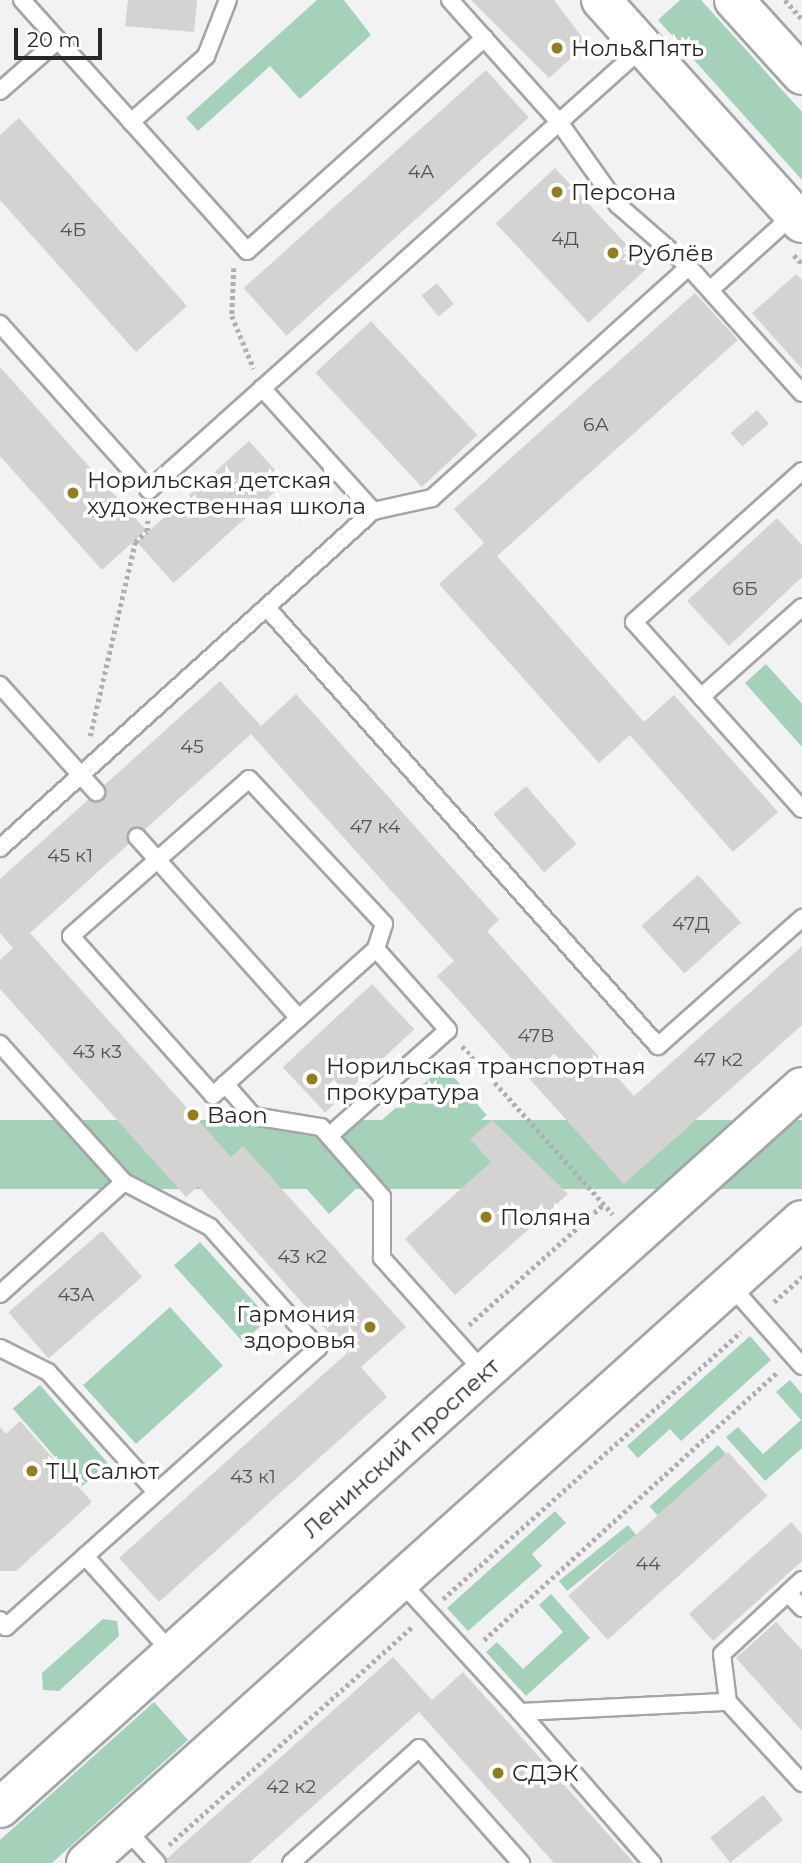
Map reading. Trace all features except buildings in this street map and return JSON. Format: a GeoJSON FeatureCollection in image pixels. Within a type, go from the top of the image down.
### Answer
{"type":"FeatureCollection","features":[{"type":"Feature","properties":{"kind":"main road"},"geometry":{"type":"LineString","coordinates":[[601,0],[798,219]]}},
{"type":"Feature","properties":{"kind":"main road"},"geometry":{"type":"LineString","coordinates":[[734,0],[802,75]]}},
{"type":"Feature","properties":{"kind":"main road","name":"Ленинский проспект"},"geometry":{"type":"LineString","coordinates":[[0,1808],[802,1087]]}},
{"type":"Feature","properties":{"kind":"main road"},"geometry":{"type":"LineString","coordinates":[[86,1863],[802,1220]]}},
{"type":"Feature","properties":{"kind":"lane"},"geometry":{"type":"LineString","coordinates":[[22,0],[247,250],[484,38]]}},
{"type":"Feature","properties":{"kind":"lane"},"geometry":{"type":"LineString","coordinates":[[131,122],[206,56],[228,0]]}},
{"type":"Feature","properties":{"kind":"lane"},"geometry":{"type":"LineString","coordinates":[[450,0],[559,122],[618,205],[689,267],[802,393]]}},
{"type":"Feature","properties":{"kind":"lane"},"geometry":{"type":"LineString","coordinates":[[0,91],[58,40]]}},
{"type":"Feature","properties":{"kind":"lane"},"geometry":{"type":"LineString","coordinates":[[0,324],[149,490],[643,47]]}},
{"type":"Feature","properties":{"kind":"lane"},"geometry":{"type":"LineString","coordinates":[[710,290],[798,219]]}},
{"type":"Feature","properties":{"kind":"lane"},"geometry":{"type":"LineString","coordinates":[[0,848],[373,511],[432,498],[689,267]]}},
{"type":"Feature","properties":{"kind":"lane"},"geometry":{"type":"LineString","coordinates":[[262,388],[373,511]]}},
{"type":"Feature","properties":{"kind":"lane"},"geometry":{"type":"LineString","coordinates":[[802,471],[634,622],[802,809]]}},
{"type":"Feature","properties":{"kind":"lane"},"geometry":{"type":"LineString","coordinates":[[701,697],[802,607]]}},
{"type":"Feature","properties":{"kind":"lane"},"geometry":{"type":"LineString","coordinates":[[267,608],[658,1046],[802,918]]}},
{"type":"Feature","properties":{"kind":"lane"},"geometry":{"type":"LineString","coordinates":[[0,684],[96,792]]}},
{"type":"Feature","properties":{"kind":"lane"},"geometry":{"type":"LineString","coordinates":[[249,779],[384,924],[376,949],[213,1095],[71,936],[157,859],[249,779]]}},
{"type":"Feature","properties":{"kind":"lane"},"geometry":{"type":"LineString","coordinates":[[137,837],[299,1018]]}},
{"type":"Feature","properties":{"kind":"lane"},"geometry":{"type":"LineString","coordinates":[[329,1136],[448,1030],[376,949]]}},
{"type":"Feature","properties":{"kind":"lane"},"geometry":{"type":"LineString","coordinates":[[0,1044],[124,1182],[210,1227],[318,1348],[85,1556],[2,1625]]}},
{"type":"Feature","properties":{"kind":"lane"},"geometry":{"type":"LineString","coordinates":[[225,1084],[253,1116],[321,1127],[383,1197],[382,1258],[485,1373]]}},
{"type":"Feature","properties":{"kind":"lane"},"geometry":{"type":"LineString","coordinates":[[0,1294],[124,1182]]}},
{"type":"Feature","properties":{"kind":"lane"},"geometry":{"type":"LineString","coordinates":[[730,1285],[798,1362]]}},
{"type":"Feature","properties":{"kind":"lane"},"geometry":{"type":"LineString","coordinates":[[0,1348],[48,1372],[156,1492]]}},
{"type":"Feature","properties":{"kind":"lane"},"geometry":{"type":"LineString","coordinates":[[85,1556],[172,1653]]}},
{"type":"Feature","properties":{"kind":"lane"},"geometry":{"type":"LineString","coordinates":[[802,1580],[722,1654],[728,1702],[802,1783]]}},
{"type":"Feature","properties":{"kind":"lane"},"geometry":{"type":"LineString","coordinates":[[400,1581],[520,1712],[652,1863]]}},
{"type":"Feature","properties":{"kind":"lane"},"geometry":{"type":"LineString","coordinates":[[788,1593],[802,1608]]}},
{"type":"Feature","properties":{"kind":"lane"},"geometry":{"type":"LineString","coordinates":[[520,1712],[728,1702]]}},
{"type":"Feature","properties":{"kind":"lane"},"geometry":{"type":"LineString","coordinates":[[291,1863],[419,1748],[522,1863]]}},
{"type":"Feature","properties":{"kind":"lane"},"geometry":{"type":"LineString","coordinates":[[125,1828],[155,1861]]}},
{"type":"Feature","properties":{"kind":"path"},"geometry":{"type":"LineString","coordinates":[[785,0],[802,19]]}},
{"type":"Feature","properties":{"kind":"path"},"geometry":{"type":"LineString","coordinates":[[229,274],[232,316],[262,388]]}},
{"type":"Feature","properties":{"kind":"path"},"geometry":{"type":"LineString","coordinates":[[81,775],[135,542],[147,531]]}},
{"type":"Feature","properties":{"kind":"path"},"geometry":{"type":"LineString","coordinates":[[448,1030],[634,1238]]}},
{"type":"Feature","properties":{"kind":"path"},"geometry":{"type":"LineString","coordinates":[[454,1338],[604,1204]]}},
{"type":"Feature","properties":{"kind":"path"},"geometry":{"type":"LineString","coordinates":[[155,1861],[802,1277]]}},
{"type":"Feature","properties":{"kind":"path"},"geometry":{"type":"LineString","coordinates":[[468,1655],[798,1362]]}},
{"type":"Feature","properties":{"kind":"green space"},"geometry":{"type":"Polygon","coordinates":[[[317,0],[344,0],[371,35],[300,99],[270,66],[198,131],[186,118],[317,0]]]}},
{"type":"Feature","properties":{"kind":"green space"},"geometry":{"type":"Polygon","coordinates":[[[680,0],[701,0],[802,112],[802,180],[658,20],[680,0]]]}},
{"type":"Feature","properties":{"kind":"green space"},"geometry":{"type":"Polygon","coordinates":[[[766,664],[802,704],[802,747],[745,683],[766,664]]]}},
{"type":"Feature","properties":{"kind":"green space"},"geometry":{"type":"Polygon","coordinates":[[[444,1066],[487,1115],[416,1176],[374,1127],[444,1066]]]}},
{"type":"Feature","properties":{"kind":"green space"},"geometry":{"type":"Polygon","coordinates":[[[0,1120],[802,1120],[802,1189],[0,1189],[0,1120]]]}},
{"type":"Feature","properties":{"kind":"green space"},"geometry":{"type":"Polygon","coordinates":[[[255,1131],[311,1140],[355,1190],[329,1214],[255,1131]]]}},
{"type":"Feature","properties":{"kind":"green space"},"geometry":{"type":"Polygon","coordinates":[[[200,1242],[269,1319],[243,1342],[174,1265],[200,1242]]]}},
{"type":"Feature","properties":{"kind":"green space"},"geometry":{"type":"Polygon","coordinates":[[[170,1307],[223,1366],[136,1444],[83,1385],[170,1307]]]}},
{"type":"Feature","properties":{"kind":"green space"},"geometry":{"type":"Polygon","coordinates":[[[750,1336],[771,1360],[681,1441],[670,1429],[638,1458],[627,1446],[750,1336]]]}},
{"type":"Feature","properties":{"kind":"green space"},"geometry":{"type":"Polygon","coordinates":[[[790,1380],[802,1394],[802,1448],[765,1481],[726,1437],[738,1427],[763,1454],[801,1420],[776,1392],[790,1380]]]}},
{"type":"Feature","properties":{"kind":"green space"},"geometry":{"type":"Polygon","coordinates":[[[40,1385],[108,1463],[81,1487],[13,1409],[40,1385]]]}},
{"type":"Feature","properties":{"kind":"green space"},"geometry":{"type":"Polygon","coordinates":[[[718,1445],[726,1454],[658,1515],[650,1507],[718,1445]]]}},
{"type":"Feature","properties":{"kind":"green space"},"geometry":{"type":"Polygon","coordinates":[[[555,1511],[566,1523],[532,1554],[542,1566],[468,1631],[447,1608],[555,1511]]]}},
{"type":"Feature","properties":{"kind":"green space"},"geometry":{"type":"Polygon","coordinates":[[[628,1525],[636,1535],[567,1591],[559,1581],[628,1525]]]}},
{"type":"Feature","properties":{"kind":"green space"},"geometry":{"type":"Polygon","coordinates":[[[551,1594],[590,1638],[526,1696],[486,1652],[497,1642],[523,1669],[563,1632],[539,1605],[551,1594]]]}},
{"type":"Feature","properties":{"kind":"green space"},"geometry":{"type":"Polygon","coordinates":[[[103,1619],[117,1621],[119,1636],[59,1691],[43,1690],[42,1673],[103,1619]]]}},
{"type":"Feature","properties":{"kind":"green space"},"geometry":{"type":"Polygon","coordinates":[[[154,1702],[188,1740],[52,1863],[0,1863],[0,1840],[154,1702]]]}},
{"type":"Feature","properties":{"kind":"place","name":"Ноль&Пять"},"geometry":{"type":"Point","coordinates":[557,48]}},
{"type":"Feature","properties":{"kind":"place","name":"Персона"},"geometry":{"type":"Point","coordinates":[557,192]}},
{"type":"Feature","properties":{"kind":"place","name":"Рублёв"},"geometry":{"type":"Point","coordinates":[613,253]}},
{"type":"Feature","properties":{"kind":"place","name":"Норильская детская художественная школа"},"geometry":{"type":"Point","coordinates":[73,493]}},
{"type":"Feature","properties":{"kind":"place","name":"Норильская транспортная прокуратура"},"geometry":{"type":"Point","coordinates":[312,1079]}},
{"type":"Feature","properties":{"kind":"place","name":"Baon"},"geometry":{"type":"Point","coordinates":[193,1115]}},
{"type":"Feature","properties":{"kind":"place","name":"Поляна"},"geometry":{"type":"Point","coordinates":[486,1217]}},
{"type":"Feature","properties":{"kind":"place","name":"Гармония здоровья"},"geometry":{"type":"Point","coordinates":[370,1327]}},
{"type":"Feature","properties":{"kind":"place","name":"ТЦ Салют"},"geometry":{"type":"Point","coordinates":[32,1471]}},
{"type":"Feature","properties":{"kind":"place","name":"СДЭК"},"geometry":{"type":"Point","coordinates":[498,1773]}}]}
